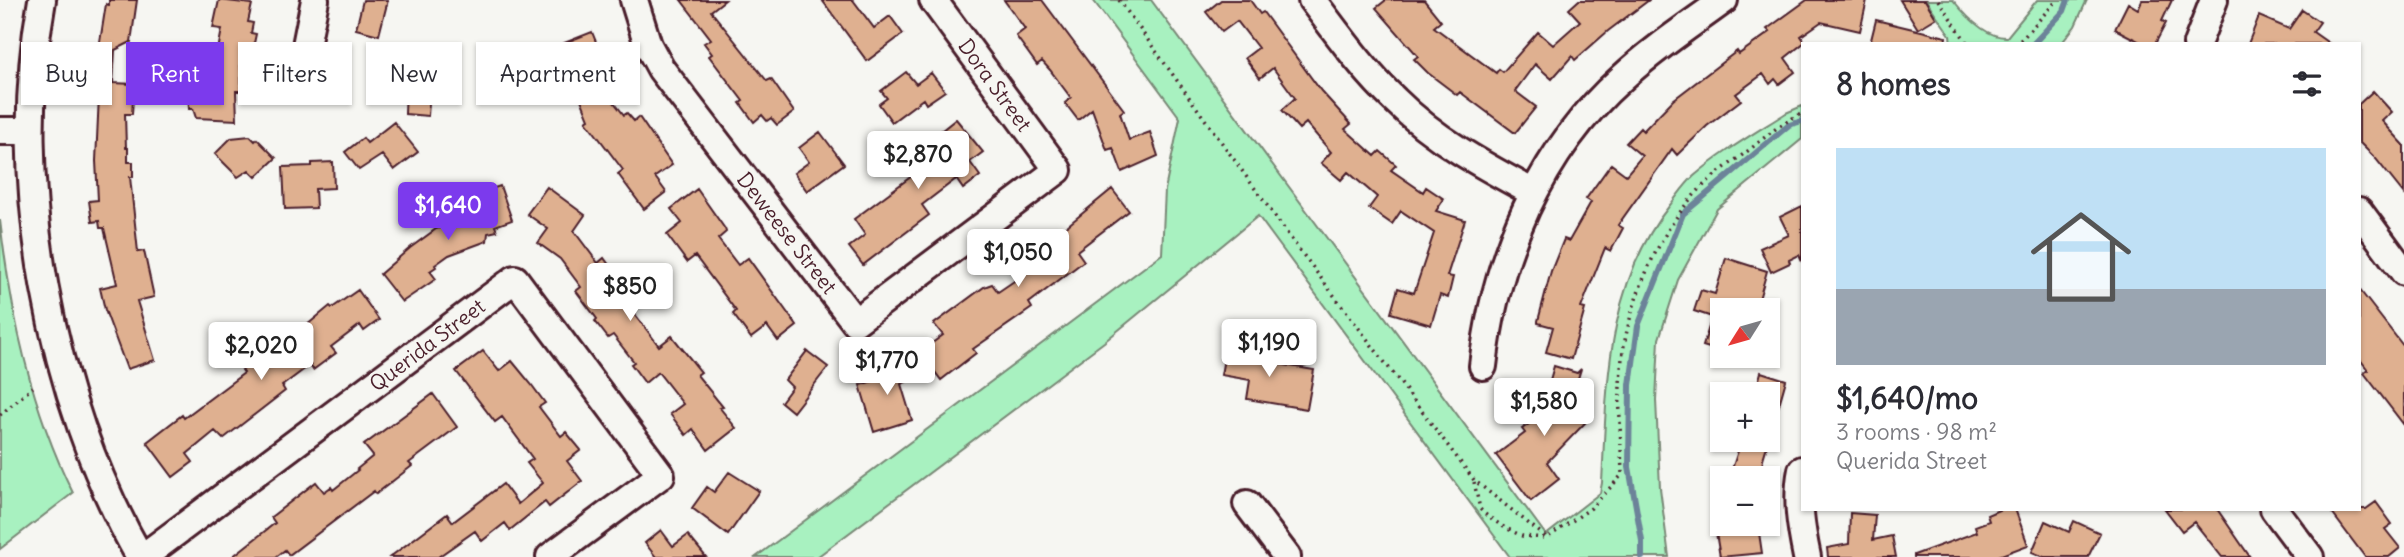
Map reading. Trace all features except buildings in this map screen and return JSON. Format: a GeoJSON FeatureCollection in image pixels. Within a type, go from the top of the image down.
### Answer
{"type":"FeatureCollection","features":[{"type":"Feature","properties":{"kind":"street"},"geometry":{"type":"LineString","coordinates":[[42,0],[32,73],[30,131],[41,263],[63,372],[106,490],[141,557]]}},
{"type":"Feature","properties":{"kind":"street"},"geometry":{"type":"LineString","coordinates":[[307,42],[315,0]]}},
{"type":"Feature","properties":{"kind":"street","name":"Deweese Street"},"geometry":{"type":"LineString","coordinates":[[634,0],[648,45],[661,69],[855,322],[1058,170]]}},
{"type":"Feature","properties":{"kind":"street","name":"Dora Street"},"geometry":{"type":"LineString","coordinates":[[933,0],[1058,170]]}},
{"type":"Feature","properties":{"kind":"street"},"geometry":{"type":"LineString","coordinates":[[1312,0],[1360,62],[1395,100],[1443,140],[1534,193]]}},
{"type":"Feature","properties":{"kind":"street"},"geometry":{"type":"LineString","coordinates":[[1483,366],[1493,303],[1517,228],[1559,151],[1586,114],[1621,79],[1724,0]]}},
{"type":"Feature","properties":{"kind":"street"},"geometry":{"type":"LineString","coordinates":[[2198,42],[2214,0]]}},
{"type":"Feature","properties":{"kind":"street"},"geometry":{"type":"LineString","coordinates":[[0,131],[30,131]]}},
{"type":"Feature","properties":{"kind":"street"},"geometry":{"type":"LineString","coordinates":[[2361,214],[2404,272]]}},
{"type":"Feature","properties":{"kind":"street","name":"Querida Street"},"geometry":{"type":"LineString","coordinates":[[141,557],[515,279],[661,475],[551,557]]}},
{"type":"Feature","properties":{"kind":"street"},"geometry":{"type":"LineString","coordinates":[[1801,482],[1800,523],[1807,557]]}},
{"type":"Feature","properties":{"kind":"street"},"geometry":{"type":"LineString","coordinates":[[1247,504],[1287,557]]}},
{"type":"Feature","properties":{"kind":"street"},"geometry":{"type":"LineString","coordinates":[[2276,511],[2310,557]]}},
{"type":"Feature","properties":{"kind":"path"},"geometry":{"type":"LineString","coordinates":[[1119,0],[1292,240],[1474,480],[1547,538]]}},
{"type":"Feature","properties":{"kind":"path"},"geometry":{"type":"LineString","coordinates":[[1938,0],[1967,42]]}},
{"type":"Feature","properties":{"kind":"path"},"geometry":{"type":"LineString","coordinates":[[2017,42],[2057,0]]}},
{"type":"Feature","properties":{"kind":"path"},"geometry":{"type":"LineString","coordinates":[[1474,480],[1480,509],[1485,514],[1522,536],[1547,538],[1591,508],[1622,475],[1621,367],[1642,279],[1680,212],[1699,190],[1724,167],[1774,130],[1801,115]]}},
{"type":"Feature","properties":{"kind":"path"},"geometry":{"type":"LineString","coordinates":[[0,415],[33,387]]}},
{"type":"Feature","properties":{"kind":"green space"},"geometry":{"type":"Polygon","coordinates":[[[1093,0],[1151,0],[1546,535],[1600,493],[1614,337],[1633,268],[1649,236],[1694,176],[1739,143],[1801,106],[1801,140],[1717,209],[1678,280],[1659,339],[1656,400],[1660,488],[1669,557],[1510,557],[1258,216],[1104,342],[817,557],[756,557],[1162,254],[1165,190],[1180,118],[1093,0]]]}},
{"type":"Feature","properties":{"kind":"green space"},"geometry":{"type":"Polygon","coordinates":[[[1926,0],[1953,0],[1984,30],[2007,37],[2037,0],[2087,0],[2075,26],[2063,42],[1951,42],[1950,35],[1926,0]]]}},
{"type":"Feature","properties":{"kind":"green space"},"geometry":{"type":"Polygon","coordinates":[[[0,220],[10,291],[34,394],[58,461],[73,493],[0,549],[0,220]]]}},
{"type":"Feature","properties":{"kind":"waterway"},"geometry":{"type":"LineString","coordinates":[[2035,42],[2064,11],[2068,0]]}},
{"type":"Feature","properties":{"kind":"waterway"},"geometry":{"type":"LineString","coordinates":[[1642,557],[1642,541],[1629,467],[1630,385],[1638,326],[1683,214],[1789,125],[1801,121]]}}]}
